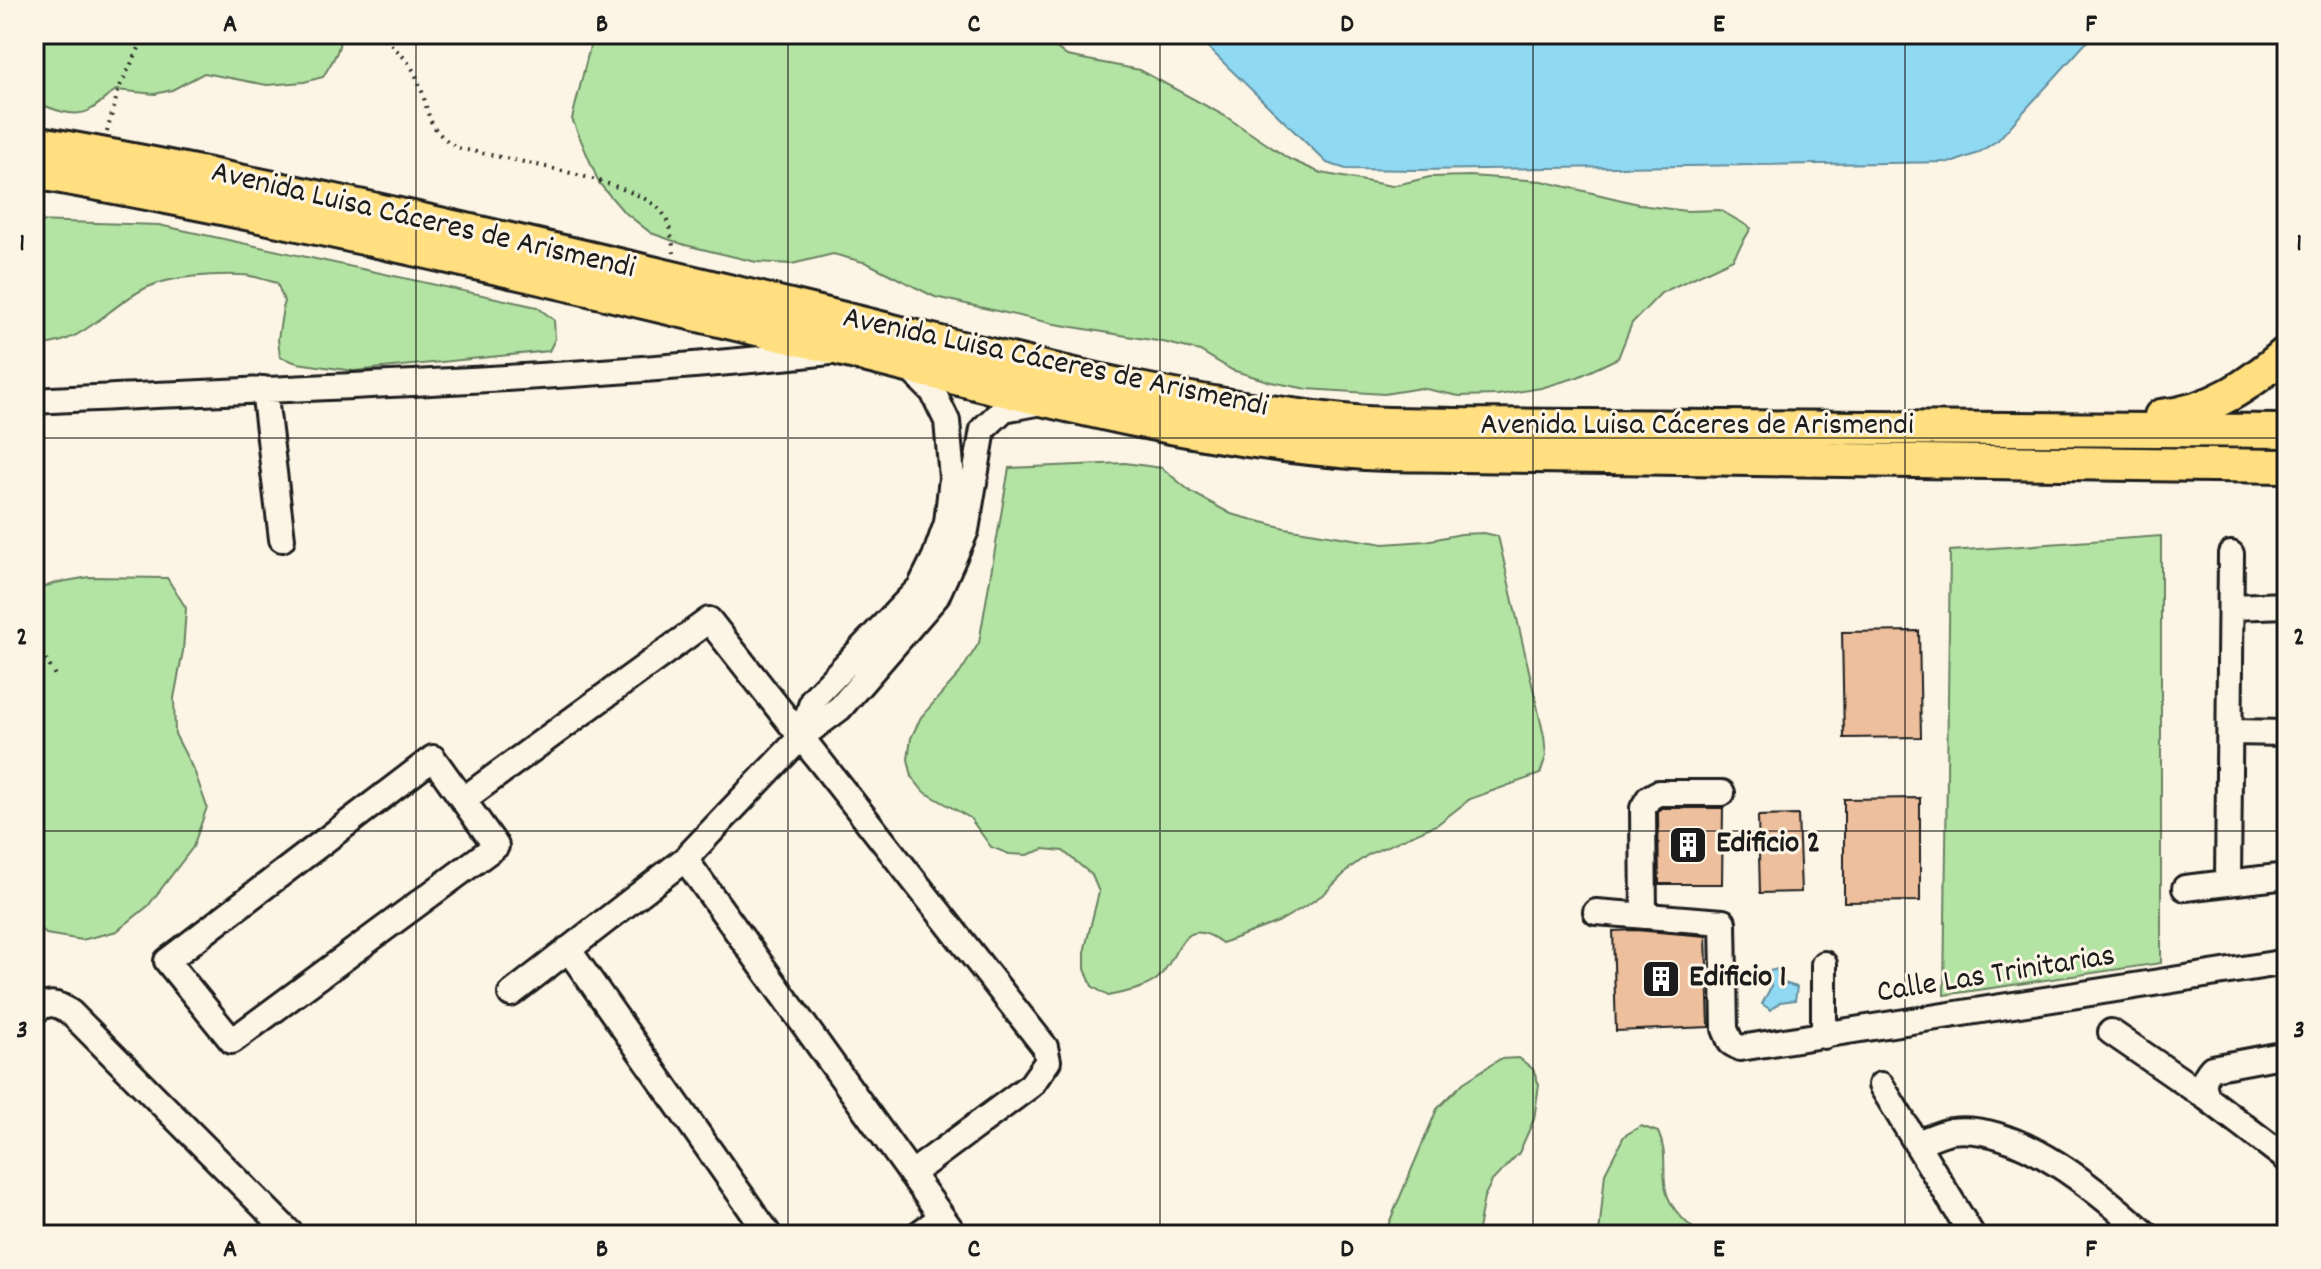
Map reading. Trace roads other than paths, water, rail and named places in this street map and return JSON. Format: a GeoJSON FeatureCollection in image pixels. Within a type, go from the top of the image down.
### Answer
{"type":"FeatureCollection","features":[{"type":"Feature","properties":{"kind":"main road","name":"Avenida Luisa Cáceres de Arismendi"},"geometry":{"type":"LineString","coordinates":[[34,142],[227,177],[677,279],[1108,382],[1230,406],[1307,417],[1368,423],[1430,424],[2287,431]]}},
{"type":"Feature","properties":{"kind":"main road","name":"Avenida Luisa Cáceres de Arismendi"},"geometry":{"type":"LineString","coordinates":[[34,172],[175,197],[358,237],[1052,400],[1225,436],[1366,453],[2285,466]]}},
{"type":"Feature","properties":{"kind":"main road"},"geometry":{"type":"LineString","coordinates":[[2022,429],[2184,414],[2231,396],[2287,352]]}},
{"type":"Feature","properties":{"kind":"street"},"geometry":{"type":"LineString","coordinates":[[34,401],[523,376],[750,361],[844,350]]}},
{"type":"Feature","properties":{"kind":"street"},"geometry":{"type":"LineString","coordinates":[[511,994],[685,859],[801,737],[840,708],[936,597],[952,478],[947,421],[933,392],[905,365]]}},
{"type":"Feature","properties":{"kind":"street"},"geometry":{"type":"LineString","coordinates":[[264,389],[282,539]]}},
{"type":"Feature","properties":{"kind":"street"},"geometry":{"type":"LineString","coordinates":[[801,737],[813,699],[920,587],[966,530],[983,429],[1004,409],[1052,400]]}},
{"type":"Feature","properties":{"kind":"street"},"geometry":{"type":"LineString","coordinates":[[2228,882],[2231,554]]}},
{"type":"Feature","properties":{"kind":"street"},"geometry":{"type":"LineString","coordinates":[[2231,607],[2287,605]]}},
{"type":"Feature","properties":{"kind":"street"},"geometry":{"type":"LineString","coordinates":[[464,799],[709,620],[1045,1047],[1048,1061],[1031,1085],[911,1174]]}},
{"type":"Feature","properties":{"kind":"street"},"geometry":{"type":"LineString","coordinates":[[842,668],[859,686]]}},
{"type":"Feature","properties":{"kind":"street"},"geometry":{"type":"LineString","coordinates":[[2231,732],[2287,733]]}},
{"type":"Feature","properties":{"kind":"street"},"geometry":{"type":"LineString","coordinates":[[433,758],[464,799],[496,846],[232,1041],[167,961],[433,758]]}},
{"type":"Feature","properties":{"kind":"street"},"geometry":{"type":"LineString","coordinates":[[1596,912],[1644,916],[1643,808],[1649,798],[1658,793],[1722,793]]}},
{"type":"Feature","properties":{"kind":"street"},"geometry":{"type":"LineString","coordinates":[[685,859],[948,1226],[917,1235]]}},
{"type":"Feature","properties":{"kind":"street"},"geometry":{"type":"LineString","coordinates":[[2185,888],[2287,876]]}},
{"type":"Feature","properties":{"kind":"street","name":"Calle Las Trinitarias"},"geometry":{"type":"LineString","coordinates":[[1644,916],[1723,922],[1725,1029],[1731,1043],[1740,1048],[2287,962]]}},
{"type":"Feature","properties":{"kind":"street"},"geometry":{"type":"LineString","coordinates":[[568,949],[769,1235]]}},
{"type":"Feature","properties":{"kind":"street"},"geometry":{"type":"LineString","coordinates":[[1824,964],[1824,1036]]}},
{"type":"Feature","properties":{"kind":"street"},"geometry":{"type":"LineString","coordinates":[[34,1012],[50,1003],[62,1006],[71,1013],[292,1235]]}},
{"type":"Feature","properties":{"kind":"street"},"geometry":{"type":"LineString","coordinates":[[2111,1032],[2207,1098],[2287,1159]]}},
{"type":"Feature","properties":{"kind":"street"},"geometry":{"type":"LineString","coordinates":[[2207,1098],[2203,1086],[2212,1068],[2287,1054]]}},
{"type":"Feature","properties":{"kind":"street"},"geometry":{"type":"LineString","coordinates":[[1881,1085],[1972,1235]]}},
{"type":"Feature","properties":{"kind":"street"},"geometry":{"type":"LineString","coordinates":[[1916,1143],[1951,1131],[1986,1133],[2042,1153],[2147,1235]]}},
{"type":"Feature","properties":{"kind":"street"},"geometry":{"type":"LineString","coordinates":[[2122,1213],[2135,1235]]}},
{"type":"Feature","properties":{"kind":"water"},"geometry":{"type":"Polygon","coordinates":[[[1194,34],[2094,34],[1998,140],[1978,153],[1954,162],[1416,170],[1346,169],[1327,163],[1194,34]]]}},
{"type":"Feature","properties":{"kind":"water"},"geometry":{"type":"Polygon","coordinates":[[[1778,969],[1784,983],[1797,987],[1795,1000],[1780,1002],[1771,1010],[1762,1004],[1771,987],[1769,971],[1778,969]]]}},
{"type":"Feature","properties":{"kind":"place","name":"Edificio 2"},"geometry":{"type":"Point","coordinates":[1688,845]}},
{"type":"Feature","properties":{"kind":"place","name":"Edificio 1"},"geometry":{"type":"Point","coordinates":[1661,979]}}]}
